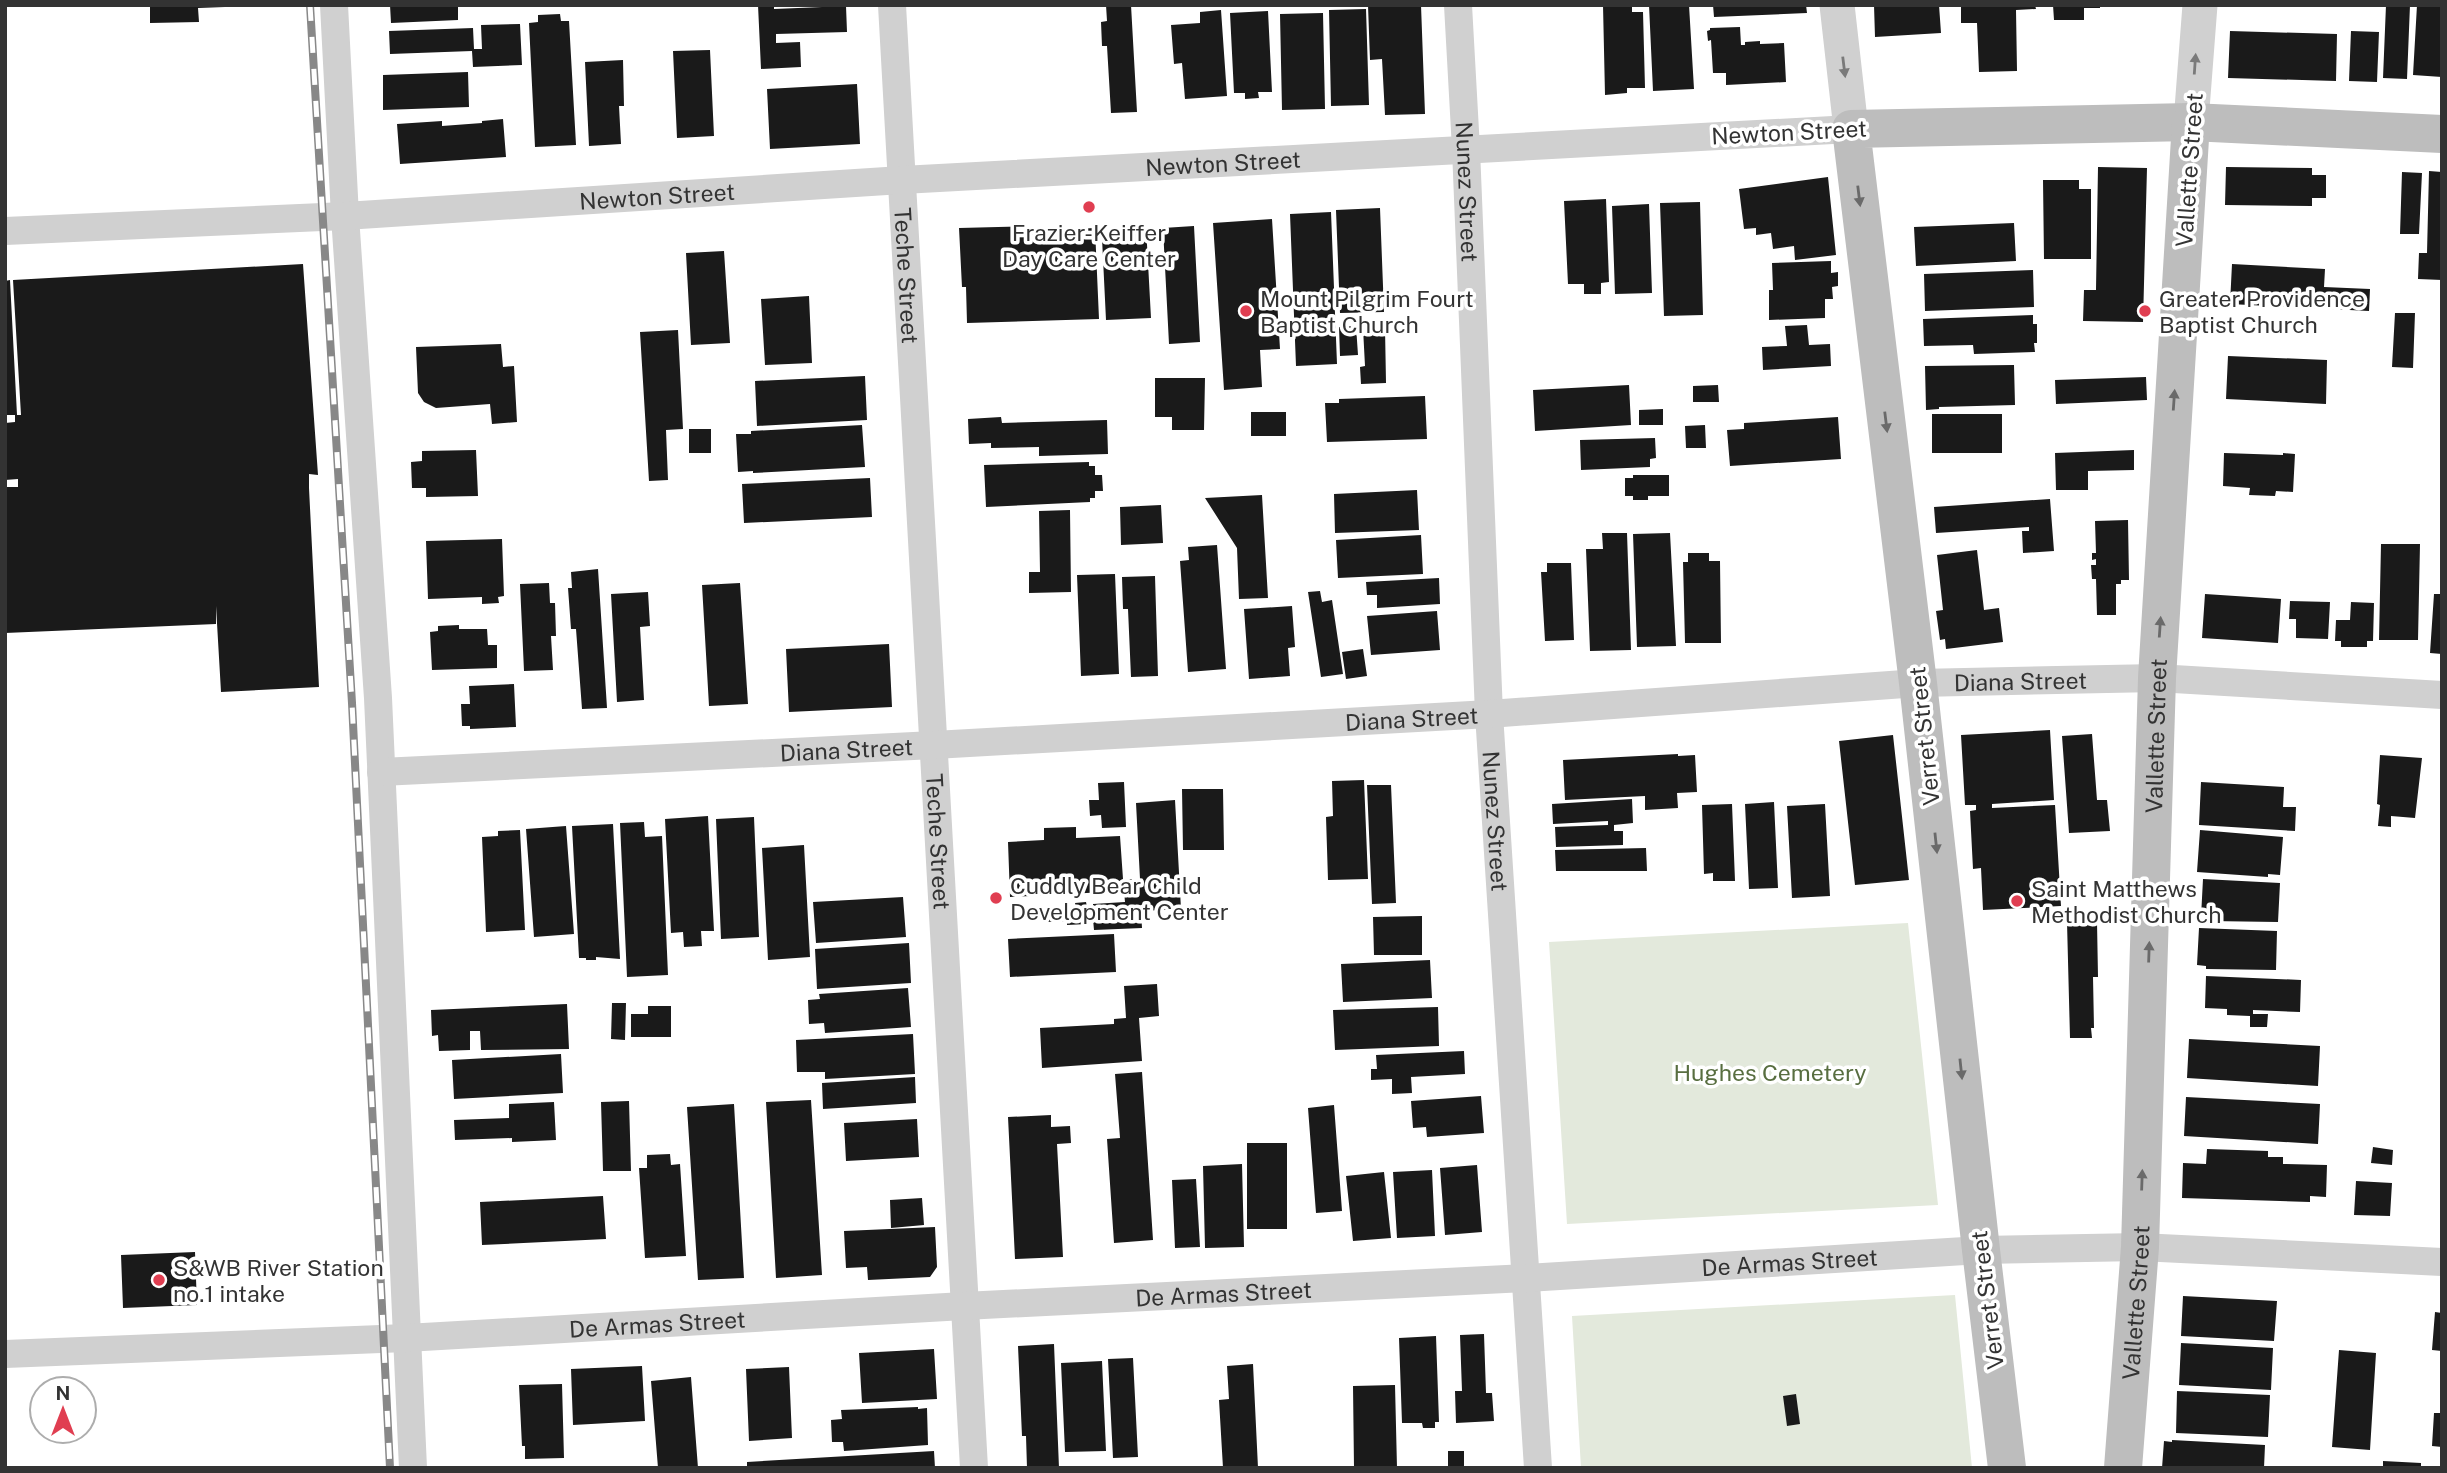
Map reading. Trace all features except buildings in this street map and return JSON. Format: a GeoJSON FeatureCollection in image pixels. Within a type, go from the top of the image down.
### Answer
{"type":"FeatureCollection","features":[{"type":"Feature","properties":{"kind":"main road","name":"Newton Street"},"geometry":{"type":"LineString","coordinates":[[1851,128],[2191,122],[2442,134]]}},
{"type":"Feature","properties":{"kind":"main road","name":"Vallette Street"},"geometry":{"type":"LineString","coordinates":[[2123,1468],[2140,1247],[2157,678],[2191,122]]}},
{"type":"Feature","properties":{"kind":"main road","name":"Verret Street"},"geometry":{"type":"LineString","coordinates":[[1851,128],[1918,682],[2007,1468]]}},
{"type":"Feature","properties":{"kind":"street"},"geometry":{"type":"LineString","coordinates":[[334,5],[345,216],[377,685],[413,1468]]}},
{"type":"Feature","properties":{"kind":"street","name":"Teche Street"},"geometry":{"type":"LineString","coordinates":[[892,5],[974,1468]]}},
{"type":"Feature","properties":{"kind":"street","name":"Nunez Street"},"geometry":{"type":"LineString","coordinates":[[1458,5],[1489,714],[1538,1468]]}},
{"type":"Feature","properties":{"kind":"street","name":"Verret Street"},"geometry":{"type":"LineString","coordinates":[[1837,5],[1851,128]]}},
{"type":"Feature","properties":{"kind":"street","name":"Vallette Street"},"geometry":{"type":"LineString","coordinates":[[2191,122],[2200,5]]}},
{"type":"Feature","properties":{"kind":"street","name":"Newton Street"},"geometry":{"type":"LineString","coordinates":[[5,231],[345,216],[902,180],[1851,128]]}},
{"type":"Feature","properties":{"kind":"street","name":"Diana Street"},"geometry":{"type":"LineString","coordinates":[[381,772],[1489,714],[1918,682],[2157,678],[2442,695]]}},
{"type":"Feature","properties":{"kind":"street","name":"De Armas Street"},"geometry":{"type":"LineString","coordinates":[[5,1354],[406,1338],[964,1306],[1527,1278],[1981,1250],[2140,1247],[2442,1262]]}},
{"type":"Feature","properties":{"kind":"green space","name":"Hughes Cemetery"},"geometry":{"type":"Polygon","coordinates":[[[1908,923],[1938,1205],[1567,1224],[1549,942],[1908,923]]]}},
{"type":"Feature","properties":{"kind":"green space"},"geometry":{"type":"Polygon","coordinates":[[[1955,1295],[1972,1468],[1581,1468],[1572,1316],[1955,1295]]]}},
{"type":"Feature","properties":{"kind":"railway"},"geometry":{"type":"LineString","coordinates":[[310,5],[352,703],[390,1468]]}},
{"type":"Feature","properties":{"kind":"place","name":"Frazier-Keiffer Day Care Center"},"geometry":{"type":"Point","coordinates":[1089,207]}},
{"type":"Feature","properties":{"kind":"place","name":"Mount Pilgrim Fourt Baptist Church"},"geometry":{"type":"Point","coordinates":[1246,311]}},
{"type":"Feature","properties":{"kind":"place","name":"Greater Providence Baptist Church"},"geometry":{"type":"Point","coordinates":[2145,311]}},
{"type":"Feature","properties":{"kind":"place","name":"Cuddly Bear Child Development Center"},"geometry":{"type":"Point","coordinates":[996,898]}},
{"type":"Feature","properties":{"kind":"place","name":"Saint Matthews Methodist Church"},"geometry":{"type":"Point","coordinates":[2017,901]}},
{"type":"Feature","properties":{"kind":"place","name":"S&WB River Station no.1 intake"},"geometry":{"type":"Point","coordinates":[159,1280]}}]}
